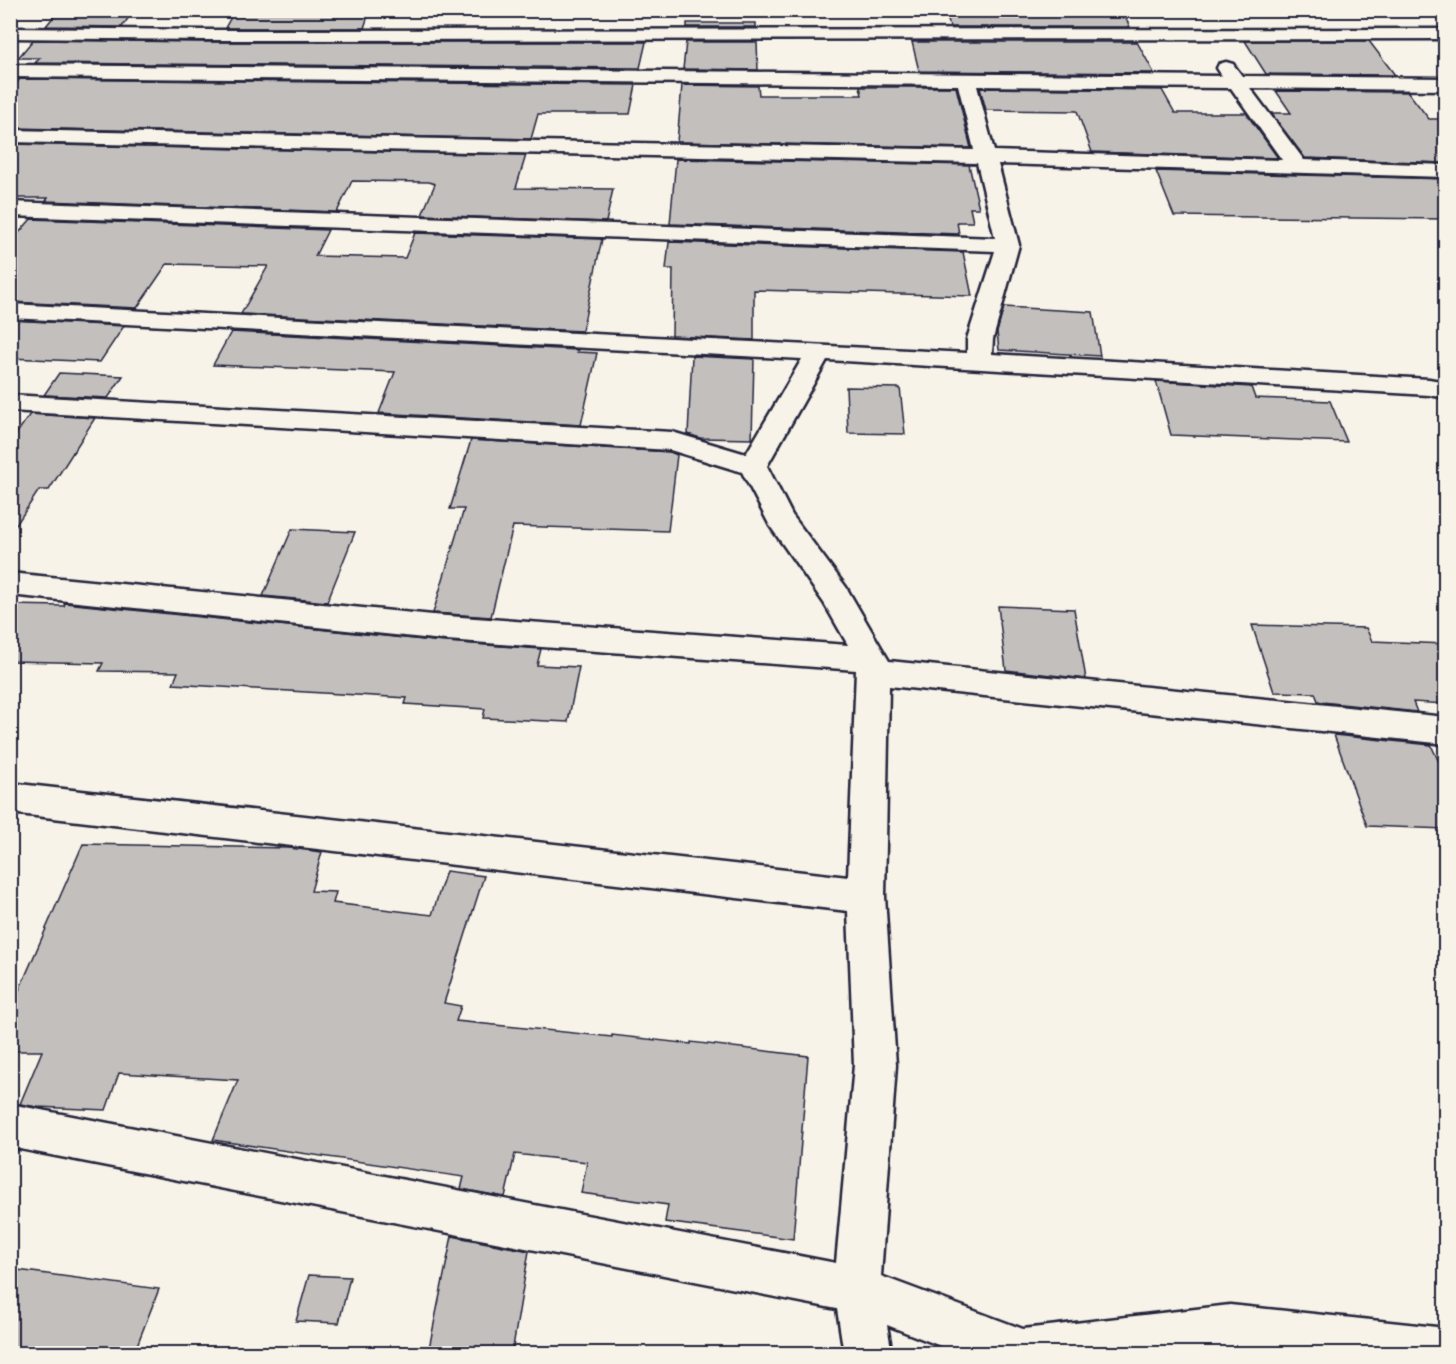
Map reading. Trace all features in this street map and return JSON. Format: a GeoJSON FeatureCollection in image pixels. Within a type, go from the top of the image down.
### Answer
{"type":"FeatureCollection","features":[{"type":"Feature","properties":{"kind":"street"},"geometry":{"type":"LineString","coordinates":[[569,16],[600,22],[706,33]]}},
{"type":"Feature","properties":{"kind":"street"},"geometry":{"type":"LineString","coordinates":[[206,35],[217,19]]}},
{"type":"Feature","properties":{"kind":"street"},"geometry":{"type":"LineString","coordinates":[[855,28],[862,79]]}},
{"type":"Feature","properties":{"kind":"street"},"geometry":{"type":"LineString","coordinates":[[10,33],[206,35],[706,33],[855,28],[1446,34]]}},
{"type":"Feature","properties":{"kind":"street"},"geometry":{"type":"LineString","coordinates":[[1205,33],[1234,81],[1298,167]]}},
{"type":"Feature","properties":{"kind":"street"},"geometry":{"type":"LineString","coordinates":[[10,71],[1446,84]]}},
{"type":"Feature","properties":{"kind":"street"},"geometry":{"type":"LineString","coordinates":[[966,80],[1008,245],[980,339],[979,361]]}},
{"type":"Feature","properties":{"kind":"street"},"geometry":{"type":"LineString","coordinates":[[10,136],[985,157],[1446,171]]}},
{"type":"Feature","properties":{"kind":"street"},"geometry":{"type":"LineString","coordinates":[[10,209],[1008,245]]}},
{"type":"Feature","properties":{"kind":"street"},"geometry":{"type":"LineString","coordinates":[[10,311],[819,352],[1418,386],[1446,390]]}},
{"type":"Feature","properties":{"kind":"street"},"geometry":{"type":"LineString","coordinates":[[753,466],[819,352]]}},
{"type":"Feature","properties":{"kind":"street"},"geometry":{"type":"LineString","coordinates":[[10,403],[672,441],[753,466],[780,519],[835,595],[873,666],[867,896],[875,1065],[857,1290],[868,1353]]}},
{"type":"Feature","properties":{"kind":"street"},"geometry":{"type":"LineString","coordinates":[[10,584],[433,627],[873,666],[1446,730]]}},
{"type":"Feature","properties":{"kind":"street"},"geometry":{"type":"LineString","coordinates":[[10,798],[867,896]]}},
{"type":"Feature","properties":{"kind":"street"},"geometry":{"type":"LineString","coordinates":[[10,1125],[857,1290],[1023,1353],[1230,1329],[1446,1352]]}},
{"type":"Feature","properties":{"kind":"building"},"geometry":{"type":"Polygon","coordinates":[[[59,10],[134,10],[122,27],[46,26],[59,10]]]}},
{"type":"Feature","properties":{"kind":"building"},"geometry":{"type":"Polygon","coordinates":[[[235,10],[370,10],[364,28],[225,28],[235,10]]]}},
{"type":"Feature","properties":{"kind":"building"},"geometry":{"type":"Polygon","coordinates":[[[945,10],[1122,10],[1130,27],[950,27],[945,10]]]}},
{"type":"Feature","properties":{"kind":"building"},"geometry":{"type":"Polygon","coordinates":[[[687,23],[756,23],[756,27],[687,27],[687,23]]]}},
{"type":"Feature","properties":{"kind":"building"},"geometry":{"type":"Polygon","coordinates":[[[33,40],[646,42],[640,68],[35,63],[40,58],[18,58],[33,40]]]}},
{"type":"Feature","properties":{"kind":"building"},"geometry":{"type":"Polygon","coordinates":[[[1245,41],[1369,41],[1395,75],[1266,74],[1245,41]]]}},
{"type":"Feature","properties":{"kind":"building"},"geometry":{"type":"Polygon","coordinates":[[[686,42],[757,42],[758,70],[683,69],[686,42]]]}},
{"type":"Feature","properties":{"kind":"building"},"geometry":{"type":"Polygon","coordinates":[[[912,42],[1137,42],[1154,73],[919,71],[912,42]]]}},
{"type":"Feature","properties":{"kind":"building"},"geometry":{"type":"Polygon","coordinates":[[[20,79],[636,85],[630,114],[538,114],[531,139],[10,128],[10,90],[20,79]]]}},
{"type":"Feature","properties":{"kind":"building"},"geometry":{"type":"Polygon","coordinates":[[[682,85],[758,86],[759,95],[862,95],[860,87],[956,87],[971,148],[677,142],[682,85]]]}},
{"type":"Feature","properties":{"kind":"building"},"geometry":{"type":"Polygon","coordinates":[[[980,88],[1162,90],[1175,113],[1246,113],[1278,158],[1092,152],[1077,111],[986,110],[980,88]]]}},
{"type":"Feature","properties":{"kind":"building"},"geometry":{"type":"Polygon","coordinates":[[[1276,91],[1408,92],[1429,119],[1446,119],[1446,163],[1305,158],[1271,113],[1291,113],[1276,91]]]}},
{"type":"Feature","properties":{"kind":"building"},"geometry":{"type":"Polygon","coordinates":[[[10,144],[526,155],[516,188],[613,189],[606,222],[422,215],[435,184],[429,182],[352,181],[337,212],[46,201],[48,198],[10,198],[10,144]]]}},
{"type":"Feature","properties":{"kind":"building"},"geometry":{"type":"Polygon","coordinates":[[[676,159],[975,165],[969,165],[979,208],[970,208],[973,222],[957,222],[959,234],[670,224],[676,159]]]}},
{"type":"Feature","properties":{"kind":"building"},"geometry":{"type":"Polygon","coordinates":[[[1156,171],[1446,179],[1446,219],[1174,216],[1156,171]]]}},
{"type":"Feature","properties":{"kind":"building"},"geometry":{"type":"Polygon","coordinates":[[[31,219],[328,230],[315,256],[405,258],[415,233],[602,239],[582,331],[241,314],[268,266],[167,264],[137,308],[10,302],[10,243],[31,219]]]}},
{"type":"Feature","properties":{"kind":"building"},"geometry":{"type":"Polygon","coordinates":[[[669,242],[963,252],[972,296],[754,290],[754,340],[672,336],[673,269],[666,269],[669,242]]]}},
{"type":"Feature","properties":{"kind":"building"},"geometry":{"type":"Polygon","coordinates":[[[1004,307],[1093,312],[1100,356],[999,350],[997,332],[1004,307]]]}},
{"type":"Feature","properties":{"kind":"building"},"geometry":{"type":"Polygon","coordinates":[[[10,320],[124,326],[100,362],[10,358],[10,320]]]}},
{"type":"Feature","properties":{"kind":"building"},"geometry":{"type":"Polygon","coordinates":[[[231,332],[578,350],[577,352],[597,353],[581,425],[379,413],[395,372],[213,365],[231,332]]]}},
{"type":"Feature","properties":{"kind":"building"},"geometry":{"type":"Polygon","coordinates":[[[692,356],[754,359],[752,439],[700,438],[688,434],[692,356]]]}},
{"type":"Feature","properties":{"kind":"building"},"geometry":{"type":"Polygon","coordinates":[[[59,373],[123,376],[108,398],[44,395],[59,373]]]}},
{"type":"Feature","properties":{"kind":"building"},"geometry":{"type":"Polygon","coordinates":[[[1156,381],[1251,387],[1255,398],[1330,401],[1347,442],[1171,435],[1156,381]]]}},
{"type":"Feature","properties":{"kind":"building"},"geometry":{"type":"Polygon","coordinates":[[[846,387],[900,388],[905,434],[848,433],[846,387]]]}},
{"type":"Feature","properties":{"kind":"building"},"geometry":{"type":"Polygon","coordinates":[[[30,414],[95,418],[49,490],[39,490],[10,534],[10,443],[30,414]]]}},
{"type":"Feature","properties":{"kind":"building"},"geometry":{"type":"Polygon","coordinates":[[[471,440],[670,452],[677,455],[668,531],[513,526],[491,617],[433,613],[464,509],[450,509],[471,440]]]}},
{"type":"Feature","properties":{"kind":"building"},"geometry":{"type":"Polygon","coordinates":[[[292,529],[355,532],[327,602],[263,596],[292,529]]]}},
{"type":"Feature","properties":{"kind":"building"},"geometry":{"type":"Polygon","coordinates":[[[65,603],[433,641],[541,649],[537,665],[579,667],[568,722],[483,718],[485,709],[405,704],[407,698],[173,684],[178,672],[99,671],[103,663],[10,661],[10,605],[64,606],[65,603]]]}},
{"type":"Feature","properties":{"kind":"building"},"geometry":{"type":"Polygon","coordinates":[[[998,606],[1074,609],[1086,679],[1006,670],[998,606]]]}},
{"type":"Feature","properties":{"kind":"building"},"geometry":{"type":"Polygon","coordinates":[[[1252,625],[1366,628],[1372,641],[1446,644],[1446,704],[1413,702],[1417,712],[1322,702],[1318,701],[1315,693],[1274,692],[1252,625]]]}},
{"type":"Feature","properties":{"kind":"building"},"geometry":{"type":"Polygon","coordinates":[[[1334,735],[1431,745],[1446,777],[1446,829],[1367,826],[1334,735]]]}},
{"type":"Feature","properties":{"kind":"building"},"geometry":{"type":"Polygon","coordinates":[[[83,844],[289,848],[322,852],[311,891],[336,892],[333,903],[432,915],[446,871],[484,876],[444,1003],[461,1006],[456,1021],[612,1037],[612,1035],[691,1044],[691,1042],[808,1056],[793,1239],[665,1222],[668,1205],[581,1193],[587,1162],[515,1154],[505,1197],[461,1189],[464,1177],[213,1140],[238,1080],[119,1073],[106,1110],[37,1107],[20,1104],[42,1051],[10,1051],[10,1011],[83,844]]]}},
{"type":"Feature","properties":{"kind":"building"},"geometry":{"type":"Polygon","coordinates":[[[452,1236],[529,1251],[512,1353],[428,1353],[452,1236]]]}},
{"type":"Feature","properties":{"kind":"building"},"geometry":{"type":"Polygon","coordinates":[[[10,1269],[159,1289],[134,1353],[10,1353],[10,1269]]]}},
{"type":"Feature","properties":{"kind":"building"},"geometry":{"type":"Polygon","coordinates":[[[309,1275],[350,1277],[339,1323],[296,1321],[309,1275]]]}}]}
